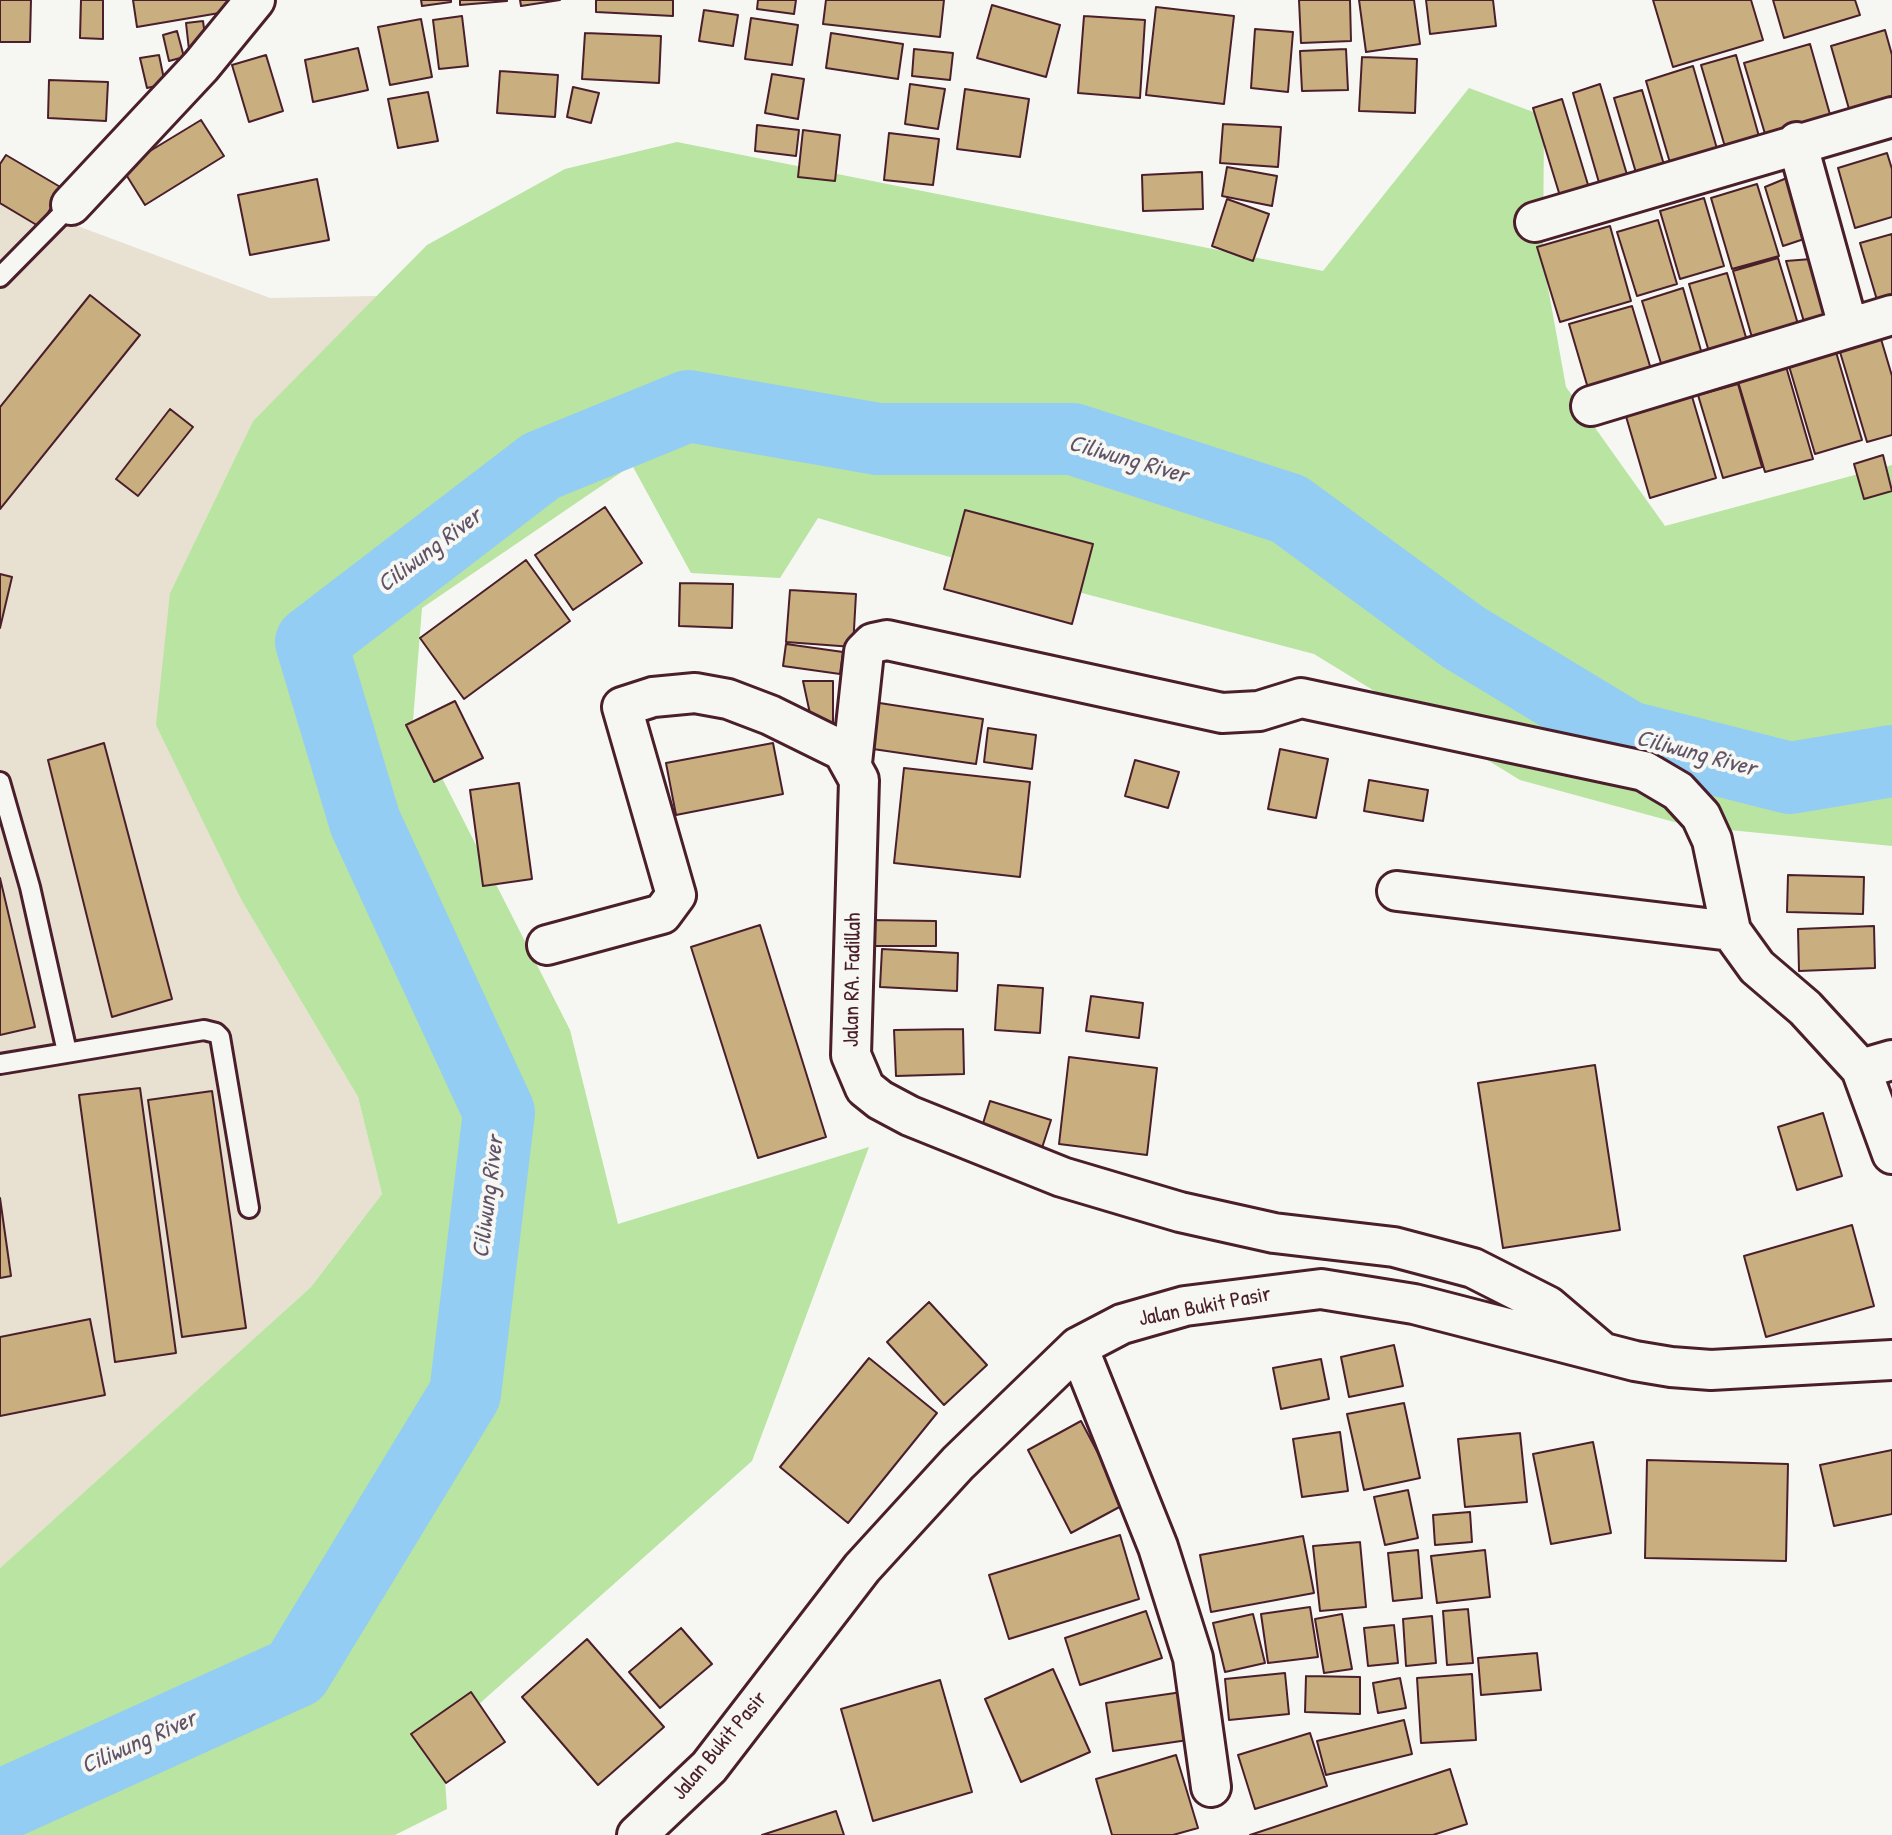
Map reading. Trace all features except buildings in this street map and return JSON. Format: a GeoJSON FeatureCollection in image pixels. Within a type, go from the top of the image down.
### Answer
{"type":"FeatureCollection","features":[{"type":"Feature","properties":{"kind":"street"},"geometry":{"type":"LineString","coordinates":[[71,205],[201,66],[255,0]]}},
{"type":"Feature","properties":{"kind":"street"},"geometry":{"type":"LineString","coordinates":[[1535,222],[1797,142],[1892,117]]}},
{"type":"Feature","properties":{"kind":"street"},"geometry":{"type":"LineString","coordinates":[[1797,142],[1848,326]]}},
{"type":"Feature","properties":{"kind":"street"},"geometry":{"type":"LineString","coordinates":[[1591,406],[1892,315]]}},
{"type":"Feature","properties":{"kind":"street","name":"Jalan RA. Fadillah"},"geometry":{"type":"LineString","coordinates":[[1602,1352],[1548,1306],[1473,1268],[1394,1247],[1274,1233],[1180,1212],[1062,1177],[910,1116],[865,1088],[851,1055],[855,862],[861,799],[859,780],[852,763],[864,652],[879,641],[1096,682],[1222,713],[1259,711],[1301,698],[1644,771],[1678,791],[1701,816],[1712,840],[1731,931]]}},
{"type":"Feature","properties":{"kind":"street"},"geometry":{"type":"LineString","coordinates":[[547,945],[662,914],[676,895],[622,707],[673,694],[695,693],[728,699],[821,737],[843,751],[852,763]]}},
{"type":"Feature","properties":{"kind":"street"},"geometry":{"type":"LineString","coordinates":[[1397,891],[1731,931],[1757,967],[1876,1065],[1892,1154]]}},
{"type":"Feature","properties":{"kind":"street","name":"Jalan Bukit Pasir"},"geometry":{"type":"LineString","coordinates":[[637,1835],[709,1767],[862,1568],[958,1463],[1078,1347],[1098,1335],[1152,1314],[1267,1293],[1321,1289],[1414,1304],[1635,1361],[1711,1370],[1892,1360]]}},
{"type":"Feature","properties":{"kind":"street"},"geometry":{"type":"LineString","coordinates":[[1078,1347],[1158,1547],[1193,1658],[1211,1787]]}},
{"type":"Feature","properties":{"kind":"lane"},"geometry":{"type":"LineString","coordinates":[[0,277],[71,205]]}},
{"type":"Feature","properties":{"kind":"lane"},"geometry":{"type":"LineString","coordinates":[[0,782],[30,887],[67,1052]]}},
{"type":"Feature","properties":{"kind":"lane"},"geometry":{"type":"LineString","coordinates":[[0,1064],[204,1030],[216,1033],[220,1037],[249,1208]]}},
{"type":"Feature","properties":{"kind":"shaded area"},"geometry":{"type":"Polygon","coordinates":[[[0,184],[75,225],[270,298],[377,296],[253,421],[170,593],[242,901],[358,1097],[382,1194],[311,1287],[0,1568],[0,184]]]}},
{"type":"Feature","properties":{"kind":"green space"},"geometry":{"type":"Polygon","coordinates":[[[1469,88],[1544,116],[1543,260],[1566,387],[1665,526],[1892,465],[1892,846],[1689,826],[1520,780],[1314,654],[987,568],[818,518],[780,578],[691,573],[632,465],[422,608],[413,721],[570,1030],[618,1224],[869,1147],[752,1461],[442,1737],[447,1809],[395,1835],[0,1835],[0,1568],[311,1287],[382,1194],[358,1097],[242,901],[156,725],[170,593],[253,421],[427,245],[565,169],[677,142],[1323,271],[1469,88]]]}},
{"type":"Feature","properties":{"kind":"waterway","name":"Ciliwung River"},"geometry":{"type":"LineString","coordinates":[[0,1806],[296,1672],[465,1394],[499,1112],[365,822],[311,642],[541,466],[688,406],[878,439],[1073,439],[1289,509],[1463,637],[1628,737],[1790,778],[1892,761]]}}]}
